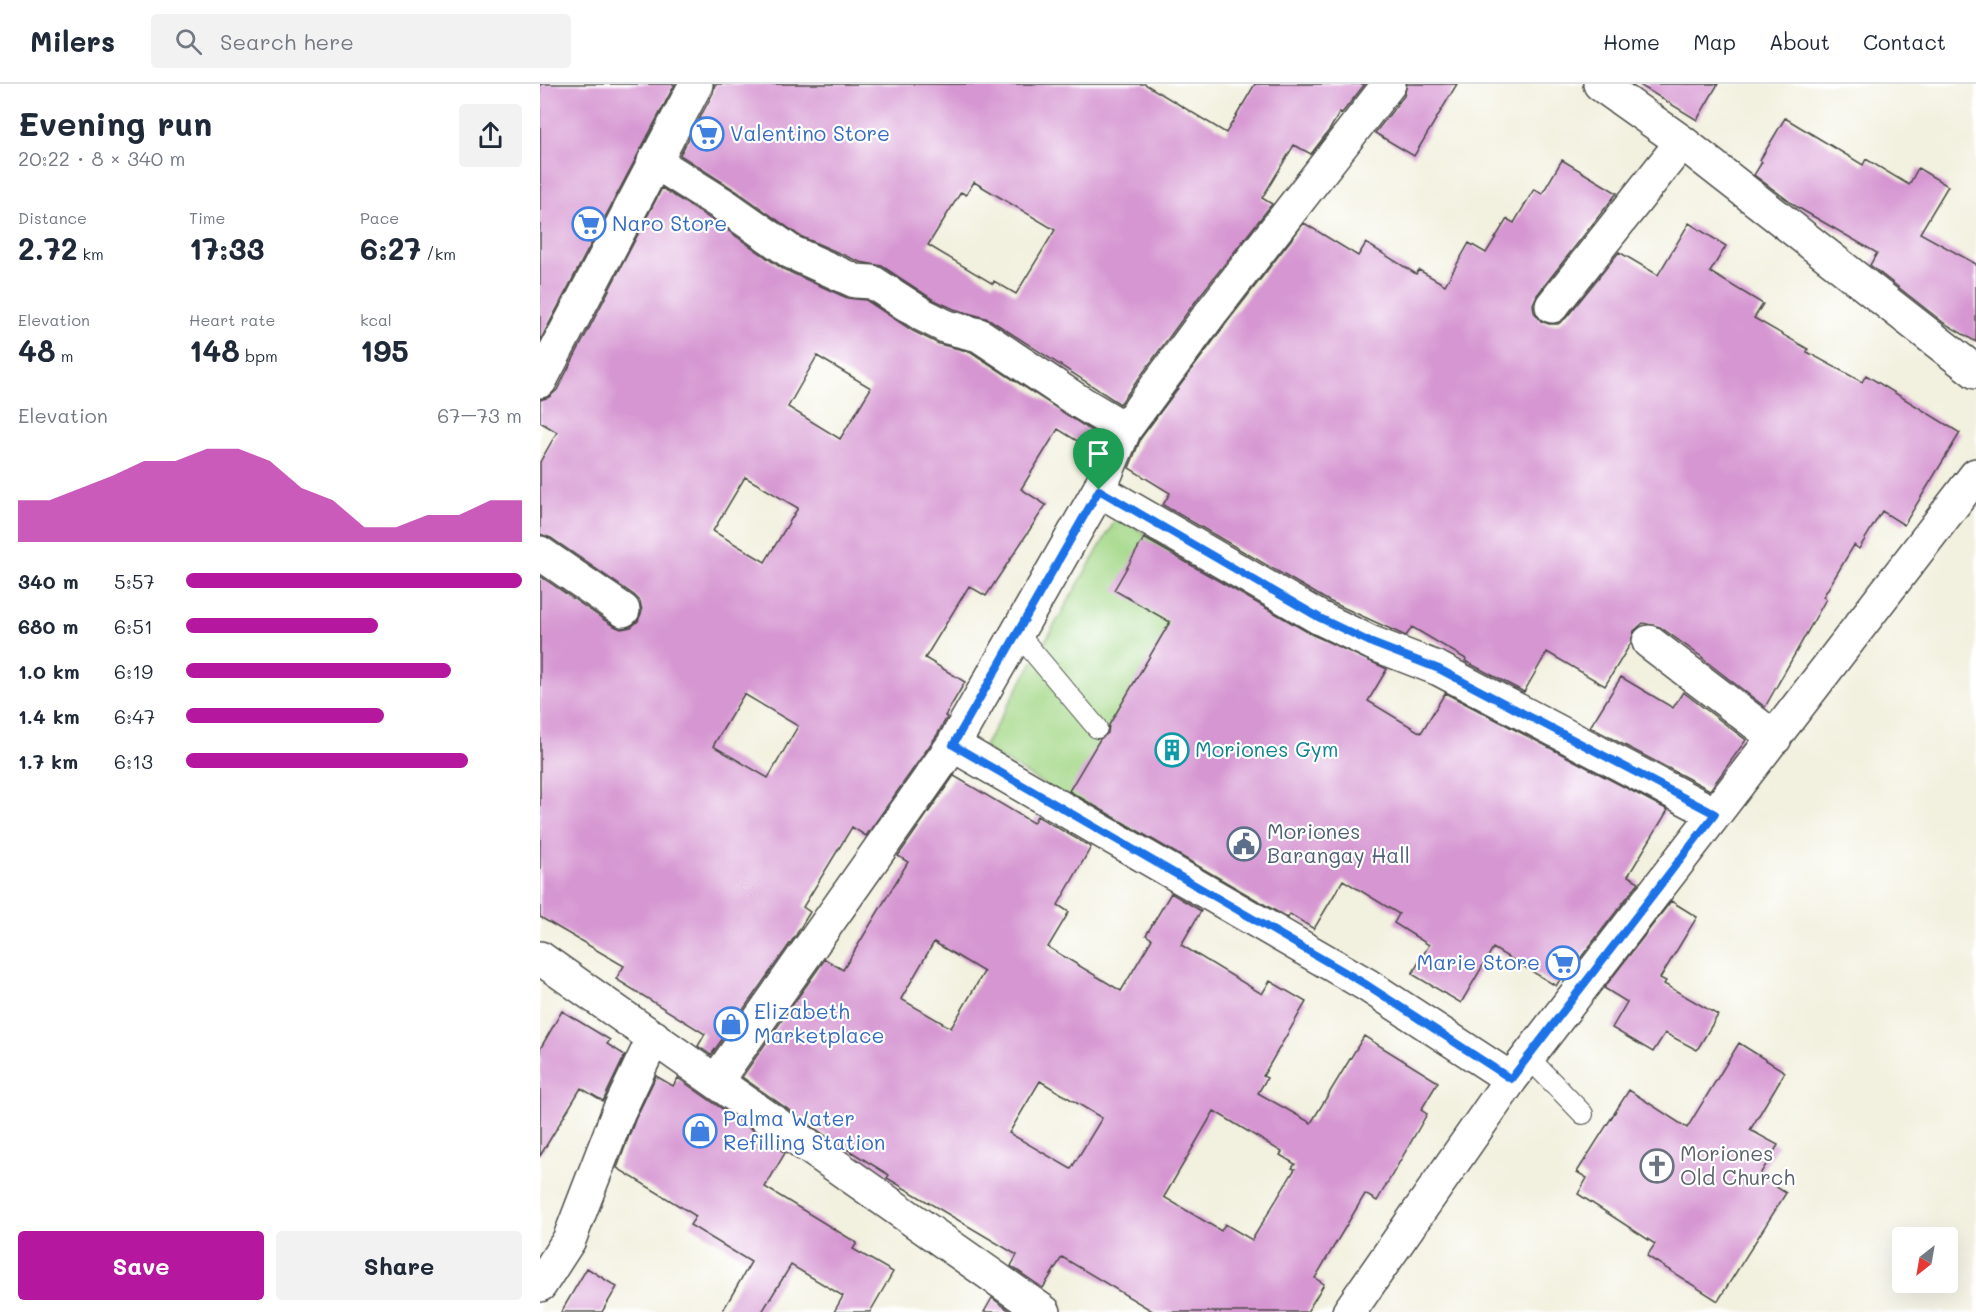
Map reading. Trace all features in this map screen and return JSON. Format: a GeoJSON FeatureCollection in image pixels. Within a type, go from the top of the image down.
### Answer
{"type":"FeatureCollection","features":[{"type":"Feature","properties":{"kind":"street"},"geometry":{"type":"LineString","coordinates":[[540,381],[696,84]]}},
{"type":"Feature","properties":{"kind":"street"},"geometry":{"type":"LineString","coordinates":[[716,1081],[953,745],[1099,490],[1125,429],[1213,310],[1389,84]]}},
{"type":"Feature","properties":{"kind":"street"},"geometry":{"type":"LineString","coordinates":[[1600,84],[1682,142],[1976,372]]}},
{"type":"Feature","properties":{"kind":"street"},"geometry":{"type":"LineString","coordinates":[[1552,306],[1682,142]]}},
{"type":"Feature","properties":{"kind":"street"},"geometry":{"type":"LineString","coordinates":[[654,161],[727,207],[791,252],[855,281],[872,282],[923,315],[947,327],[979,335],[1075,399],[1125,429]]}},
{"type":"Feature","properties":{"kind":"street"},"geometry":{"type":"LineString","coordinates":[[1349,1312],[1520,1068],[1976,475]]}},
{"type":"Feature","properties":{"kind":"street"},"geometry":{"type":"LineString","coordinates":[[1099,490],[1320,618],[1372,643],[1439,669],[1715,814]]}},
{"type":"Feature","properties":{"kind":"street"},"geometry":{"type":"LineString","coordinates":[[540,553],[622,610]]}},
{"type":"Feature","properties":{"kind":"street"},"geometry":{"type":"LineString","coordinates":[[1648,642],[1775,738]]}},
{"type":"Feature","properties":{"kind":"street"},"geometry":{"type":"LineString","coordinates":[[953,745],[1367,985],[1520,1068]]}},
{"type":"Feature","properties":{"kind":"street"},"geometry":{"type":"LineString","coordinates":[[540,958],[1044,1312]]}},
{"type":"Feature","properties":{"kind":"street"},"geometry":{"type":"LineString","coordinates":[[540,1285],[569,1240],[618,1113],[654,1037]]}},
{"type":"Feature","properties":{"kind":"lane"},"geometry":{"type":"LineString","coordinates":[[1018,634],[1097,728]]}},
{"type":"Feature","properties":{"kind":"lane"},"geometry":{"type":"LineString","coordinates":[[1520,1068],[1583,1114]]}},
{"type":"Feature","properties":{"kind":"green space"},"geometry":{"type":"Polygon","coordinates":[[[1117,517],[1320,636],[1187,869],[983,748],[1117,517]]]}},
{"type":"Feature","properties":{"kind":"building"},"geometry":{"type":"Polygon","coordinates":[[[540,84],[675,84],[540,341],[540,84]]]}},
{"type":"Feature","properties":{"kind":"building"},"geometry":{"type":"Polygon","coordinates":[[[715,84],[1145,84],[1226,133],[1255,84],[1365,84],[1342,113],[1340,112],[1311,154],[1294,145],[1262,198],[1272,204],[1198,298],[1120,404],[989,319],[954,309],[932,299],[882,266],[860,262],[800,236],[680,155],[713,93],[715,84]],[[974,182],[966,195],[961,192],[928,245],[993,284],[994,281],[1016,294],[1055,230],[974,182]]]}},
{"type":"Feature","properties":{"kind":"building"},"geometry":{"type":"Polygon","coordinates":[[[1407,84],[1457,84],[1414,156],[1375,133],[1404,96],[1407,84]]]}},
{"type":"Feature","properties":{"kind":"building"},"geometry":{"type":"Polygon","coordinates":[[[1638,84],[1718,84],[1697,120],[1638,84]]]}},
{"type":"Feature","properties":{"kind":"building"},"geometry":{"type":"Polygon","coordinates":[[[1785,118],[1863,165],[1866,159],[1909,185],[1918,168],[1948,186],[1920,233],[1976,264],[1976,342],[1944,323],[1870,265],[1877,253],[1797,207],[1754,175],[1762,162],[1760,160],[1785,118]]]}},
{"type":"Feature","properties":{"kind":"building"},"geometry":{"type":"Polygon","coordinates":[[[1562,160],[1617,193],[1537,295],[1533,304],[1534,312],[1541,321],[1558,324],[1566,318],[1619,252],[1658,275],[1689,223],[1726,246],[1710,272],[1763,304],[1754,318],[1808,349],[1807,352],[1862,382],[1866,375],[1960,433],[1904,525],[1882,511],[1859,549],[1854,545],[1823,597],[1826,599],[1765,707],[1660,627],[1643,623],[1634,631],[1631,643],[1605,686],[1547,652],[1524,692],[1465,661],[1466,659],[1412,627],[1406,636],[1329,601],[1163,505],[1170,493],[1129,468],[1141,438],[1304,223],[1358,256],[1366,243],[1416,274],[1419,270],[1445,285],[1469,243],[1486,253],[1507,219],[1514,223],[1534,189],[1542,194],[1562,160]]]}},
{"type":"Feature","properties":{"kind":"building"},"geometry":{"type":"Polygon","coordinates":[[[662,188],[783,269],[847,298],[866,300],[913,331],[939,344],[971,352],[1101,437],[1095,452],[1058,429],[1021,489],[1046,505],[986,596],[969,586],[925,658],[965,682],[945,716],[947,717],[937,735],[866,836],[852,827],[803,907],[810,912],[796,935],[711,1055],[698,1046],[705,1034],[616,979],[624,966],[540,917],[540,576],[621,629],[631,627],[638,621],[642,611],[640,601],[634,595],[551,538],[540,534],[540,462],[557,432],[540,422],[540,400],[549,397],[557,390],[662,188]],[[817,356],[788,407],[840,439],[871,388],[817,356]],[[745,477],[713,531],[765,562],[798,508],[745,477]],[[744,694],[713,746],[768,778],[798,726],[744,694]]]}},
{"type":"Feature","properties":{"kind":"building"},"geometry":{"type":"Polygon","coordinates":[[[1144,538],[1311,634],[1387,669],[1368,701],[1421,733],[1445,693],[1668,810],[1628,876],[1639,882],[1572,969],[1568,967],[1556,986],[1493,948],[1461,1003],[1412,974],[1429,945],[1394,923],[1399,914],[1343,880],[1314,929],[1290,914],[1288,918],[1069,791],[1100,739],[1108,733],[1109,725],[1170,622],[1114,590],[1144,538]]]}},
{"type":"Feature","properties":{"kind":"building"},"geometry":{"type":"Polygon","coordinates":[[[1621,677],[1673,708],[1683,692],[1746,740],[1710,790],[1590,727],[1621,677]]]}},
{"type":"Feature","properties":{"kind":"building"},"geometry":{"type":"Polygon","coordinates":[[[955,774],[954,776],[1033,823],[1037,816],[1091,847],[1058,905],[1069,912],[1048,947],[1121,991],[1152,939],[1146,935],[1171,893],[1201,911],[1181,945],[1262,994],[1270,981],[1306,1002],[1263,1076],[1267,1078],[1258,1093],[1311,1123],[1364,1036],[1438,1082],[1421,1110],[1427,1114],[1377,1201],[1365,1194],[1315,1278],[1324,1284],[1307,1312],[1154,1312],[1062,1257],[1043,1288],[1011,1266],[1017,1255],[887,1178],[889,1175],[829,1138],[742,1077],[825,959],[843,970],[908,862],[898,856],[955,774]],[[934,942],[901,999],[951,1028],[984,972],[934,942]],[[1040,1081],[1009,1133],[1071,1169],[1102,1118],[1040,1081]],[[1214,1111],[1164,1197],[1221,1231],[1225,1224],[1252,1240],[1295,1169],[1292,1168],[1295,1164],[1280,1155],[1282,1152],[1214,1111]]]}},
{"type":"Feature","properties":{"kind":"building"},"geometry":{"type":"Polygon","coordinates":[[[1671,901],[1697,917],[1660,978],[1666,981],[1664,984],[1718,1015],[1697,1050],[1665,1033],[1653,1052],[1612,1028],[1627,1002],[1604,988],[1671,901]]]}},
{"type":"Feature","properties":{"kind":"building"},"geometry":{"type":"Polygon","coordinates":[[[562,1011],[610,1040],[607,1044],[625,1055],[603,1101],[581,1088],[540,1156],[540,1049],[562,1011]]]}},
{"type":"Feature","properties":{"kind":"building"},"geometry":{"type":"Polygon","coordinates":[[[1739,1043],[1785,1072],[1750,1130],[1778,1145],[1759,1176],[1786,1193],[1718,1301],[1647,1256],[1655,1244],[1578,1194],[1587,1178],[1577,1172],[1629,1090],[1687,1128],[1739,1043]]]}},
{"type":"Feature","properties":{"kind":"building"},"geometry":{"type":"Polygon","coordinates":[[[656,1076],[673,1086],[678,1078],[785,1153],[765,1187],[857,1243],[853,1249],[893,1272],[870,1312],[834,1312],[843,1296],[791,1265],[762,1312],[722,1312],[751,1262],[690,1225],[696,1216],[617,1168],[635,1120],[656,1076]]]}},
{"type":"Feature","properties":{"kind":"building"},"geometry":{"type":"Polygon","coordinates":[[[587,1268],[617,1287],[602,1312],[561,1312],[587,1268]]]}},
{"type":"Feature","properties":{"kind":"building"},"geometry":{"type":"Polygon","coordinates":[[[992,1298],[1011,1312],[984,1312],[992,1298]]]}},
{"type":"Feature","properties":{"kind":"place","name":"Valentino Store"},"geometry":{"type":"Point","coordinates":[707,134]}},
{"type":"Feature","properties":{"kind":"place","name":"Naro Store"},"geometry":{"type":"Point","coordinates":[589,224]}},
{"type":"Feature","properties":{"kind":"place","name":"Moriones Gym"},"geometry":{"type":"Point","coordinates":[1172,750]}},
{"type":"Feature","properties":{"kind":"place","name":"Moriones Barangay Hall"},"geometry":{"type":"Point","coordinates":[1244,844]}},
{"type":"Feature","properties":{"kind":"place","name":"Marie Store"},"geometry":{"type":"Point","coordinates":[1563,963]}},
{"type":"Feature","properties":{"kind":"place","name":"Elizabeth Marketplace"},"geometry":{"type":"Point","coordinates":[731,1024]}},
{"type":"Feature","properties":{"kind":"place","name":"Palma Water Refilling Station"},"geometry":{"type":"Point","coordinates":[700,1131]}},
{"type":"Feature","properties":{"kind":"place","name":"Moriones Old Church"},"geometry":{"type":"Point","coordinates":[1657,1166]}},
{"type":"Feature","properties":{"kind":"route"},"geometry":{"type":"LineString","coordinates":[[1099,490],[1320,618],[1372,643],[1439,669],[1715,814],[1511,1079],[1367,985],[953,745],[1099,490]]}}]}
